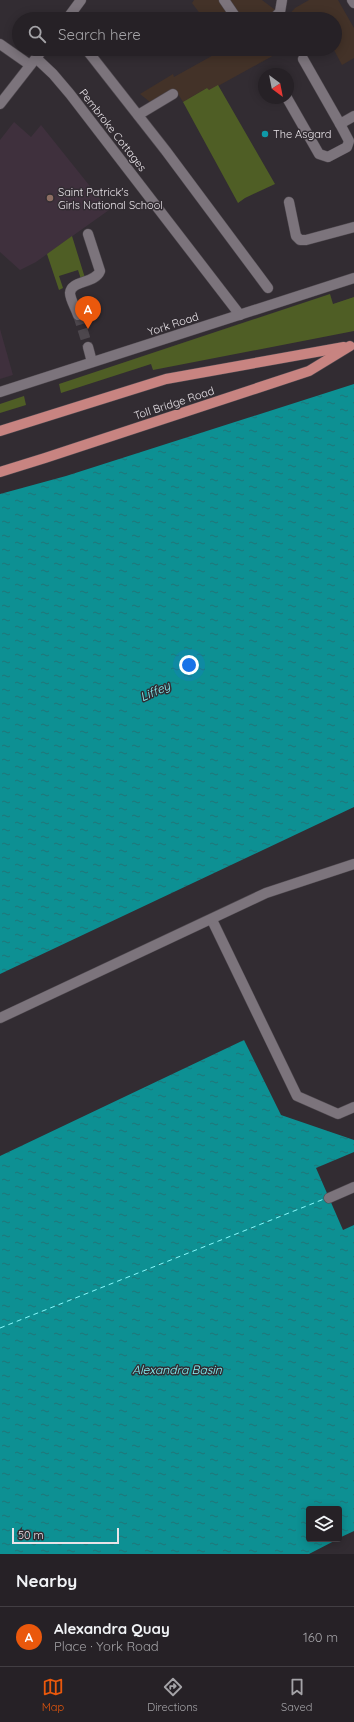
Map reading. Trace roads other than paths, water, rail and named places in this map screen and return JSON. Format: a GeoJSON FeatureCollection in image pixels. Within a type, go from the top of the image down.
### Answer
{"type":"FeatureCollection","features":[{"type":"Feature","properties":{"kind":"main road","name":"Toll Bridge Road"},"geometry":{"type":"LineString","coordinates":[[0,431],[166,380],[352,345]]}},
{"type":"Feature","properties":{"kind":"main road","name":"Toll Bridge Road"},"geometry":{"type":"LineString","coordinates":[[0,472],[309,371],[352,345]]}},
{"type":"Feature","properties":{"kind":"street"},"geometry":{"type":"LineString","coordinates":[[72,12],[81,0]]}},
{"type":"Feature","properties":{"kind":"street"},"geometry":{"type":"LineString","coordinates":[[224,0],[232,12]]}},
{"type":"Feature","properties":{"kind":"street"},"geometry":{"type":"LineString","coordinates":[[280,12],[282,0]]}},
{"type":"Feature","properties":{"kind":"street","name":"Pembroke Cottages"},"geometry":{"type":"LineString","coordinates":[[0,44],[12,51]]}},
{"type":"Feature","properties":{"kind":"street","name":"Pembroke Cottages"},"geometry":{"type":"LineString","coordinates":[[22,56],[53,74],[70,94],[238,312]]}},
{"type":"Feature","properties":{"kind":"street"},"geometry":{"type":"LineString","coordinates":[[0,104],[38,56]]}},
{"type":"Feature","properties":{"kind":"street"},"geometry":{"type":"LineString","coordinates":[[92,56],[138,115],[268,288]]}},
{"type":"Feature","properties":{"kind":"street"},"geometry":{"type":"LineString","coordinates":[[290,104],[319,154],[328,157],[348,147],[349,142],[340,124],[303,59]]}},
{"type":"Feature","properties":{"kind":"street"},"geometry":{"type":"LineString","coordinates":[[138,115],[173,94]]}},
{"type":"Feature","properties":{"kind":"street"},"geometry":{"type":"LineString","coordinates":[[340,124],[354,116]]}},
{"type":"Feature","properties":{"kind":"street"},"geometry":{"type":"LineString","coordinates":[[289,202],[296,236],[300,240],[306,240],[354,227]]}},
{"type":"Feature","properties":{"kind":"street"},"geometry":{"type":"LineString","coordinates":[[78,315],[70,294],[72,288],[95,278],[100,271],[88,234]]}},
{"type":"Feature","properties":{"kind":"street","name":"York Road"},"geometry":{"type":"LineString","coordinates":[[0,392],[238,312],[354,278]]}},
{"type":"Feature","properties":{"kind":"street"},"geometry":{"type":"LineString","coordinates":[[88,347],[92,362]]}},
{"type":"Feature","properties":{"kind":"street"},"geometry":{"type":"LineString","coordinates":[[0,1018],[212,920],[266,893],[354,864]]}},
{"type":"Feature","properties":{"kind":"street"},"geometry":{"type":"LineString","coordinates":[[212,920],[297,1096],[338,1114],[354,1107]]}},
{"type":"Feature","properties":{"kind":"street"},"geometry":{"type":"LineString","coordinates":[[329,1198],[354,1187]]}},
{"type":"Feature","properties":{"kind":"water","name":"Liffey"},"geometry":{"type":"Polygon","coordinates":[[[354,384],[354,807],[0,974],[0,494],[66,476],[354,384]]]}},
{"type":"Feature","properties":{"kind":"water","name":"Alexandra Basin"},"geometry":{"type":"Polygon","coordinates":[[[244,1040],[281,1115],[354,1140],[354,1152],[316,1168],[343,1230],[354,1225],[354,1531],[342,1537],[342,1506],[306,1506],[306,1542],[332,1542],[309,1554],[0,1554],[0,1156],[244,1040]]]}},
{"type":"Feature","properties":{"kind":"tunnel"},"geometry":{"type":"LineString","coordinates":[[78,315],[88,347]]}},
{"type":"Feature","properties":{"kind":"place","name":"The Asgard"},"geometry":{"type":"Point","coordinates":[265,134]}},
{"type":"Feature","properties":{"kind":"place","name":"Saint Patrick's Girls National School"},"geometry":{"type":"Point","coordinates":[50,198]}},
{"type":"Feature","properties":{"kind":"place","name":"Alexandra Quay"},"geometry":{"type":"Point","coordinates":[88,329]}}]}
